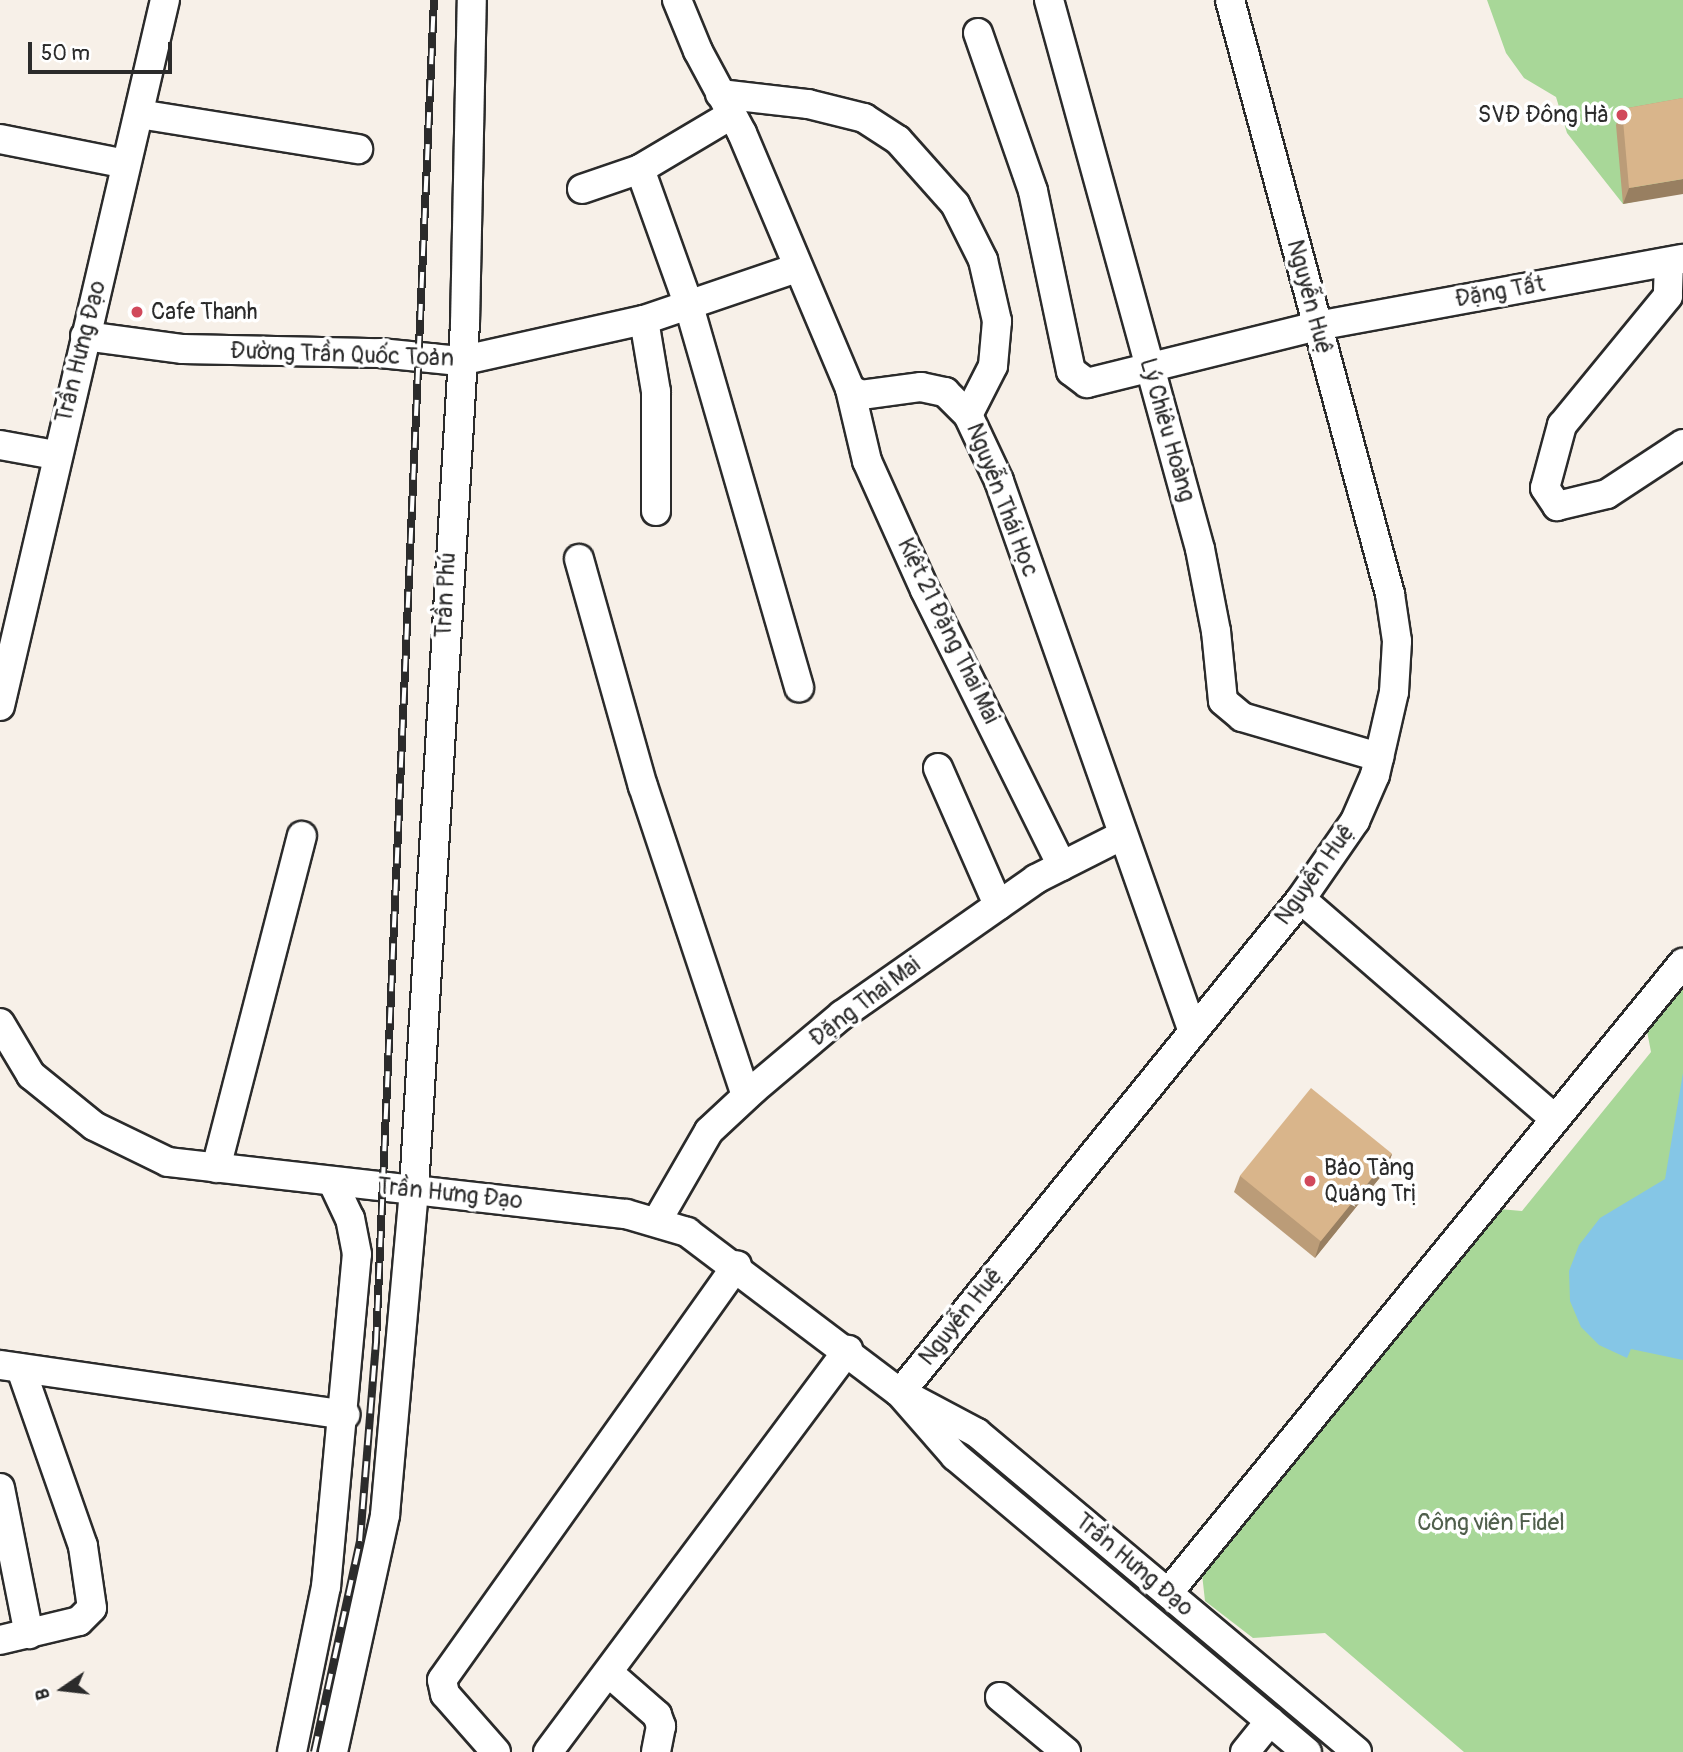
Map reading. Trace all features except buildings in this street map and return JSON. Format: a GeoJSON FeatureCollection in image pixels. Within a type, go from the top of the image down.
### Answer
{"type":"FeatureCollection","features":[{"type":"Feature","properties":{"kind":"street","name":"Trần Hưng Đạo"},"geometry":{"type":"LineString","coordinates":[[0,706],[55,455],[165,0]]}},
{"type":"Feature","properties":{"kind":"street","name":"Trần Phú"},"geometry":{"type":"LineString","coordinates":[[333,1752],[384,1516],[414,1189],[460,361],[466,324],[472,0]]}},
{"type":"Feature","properties":{"kind":"street"},"geometry":{"type":"LineString","coordinates":[[677,0],[726,104],[850,389]]}},
{"type":"Feature","properties":{"kind":"street","name":"Lý Chiêu Hoàng"},"geometry":{"type":"LineString","coordinates":[[1049,0],[1209,586],[1223,701],[1242,717],[1379,757]]}},
{"type":"Feature","properties":{"kind":"street","name":"Nguyễn Huệ"},"geometry":{"type":"LineString","coordinates":[[900,1393],[1301,899],[1355,821],[1379,757],[1394,692],[1397,641],[1391,594],[1230,0]]}},
{"type":"Feature","properties":{"kind":"street","name":"Đặng Tất"},"geometry":{"type":"LineString","coordinates":[[978,33],[1033,191],[1071,371],[1087,383],[1317,326],[1676,261]]}},
{"type":"Feature","properties":{"kind":"street"},"geometry":{"type":"LineString","coordinates":[[582,189],[640,169],[726,104],[808,104],[873,122],[898,140],[955,204],[984,260],[997,321],[989,380],[968,415]]}},
{"type":"Feature","properties":{"kind":"street"},"geometry":{"type":"LineString","coordinates":[[139,114],[358,149]]}},
{"type":"Feature","properties":{"kind":"street"},"geometry":{"type":"LineString","coordinates":[[0,139],[126,164]]}},
{"type":"Feature","properties":{"kind":"street"},"geometry":{"type":"LineString","coordinates":[[640,169],[689,306],[799,687]]}},
{"type":"Feature","properties":{"kind":"street"},"geometry":{"type":"LineString","coordinates":[[1676,261],[1668,296],[1562,425],[1545,488],[1557,506],[1607,494],[1683,444]]}},
{"type":"Feature","properties":{"kind":"street","name":"Đường Trần Quốc Toản"},"geometry":{"type":"LineString","coordinates":[[85,336],[183,349],[380,353],[460,361],[644,320],[797,268]]}},
{"type":"Feature","properties":{"kind":"street"},"geometry":{"type":"LineString","coordinates":[[644,320],[656,391],[656,511]]}},
{"type":"Feature","properties":{"kind":"street","name":"Nguyễn Thái Học"},"geometry":{"type":"LineString","coordinates":[[850,389],[861,395],[933,389],[945,392],[968,415],[999,481],[1121,836],[1192,1032]]}},
{"type":"Feature","properties":{"kind":"street","name":"Kiệt 21 Đặng Thai Mai"},"geometry":{"type":"LineString","coordinates":[[850,389],[867,461],[925,590],[1062,866]]}},
{"type":"Feature","properties":{"kind":"street"},"geometry":{"type":"LineString","coordinates":[[0,445],[55,455]]}},
{"type":"Feature","properties":{"kind":"street"},"geometry":{"type":"LineString","coordinates":[[579,559],[643,786],[747,1095]]}},
{"type":"Feature","properties":{"kind":"street"},"geometry":{"type":"LineString","coordinates":[[938,768],[999,905]]}},
{"type":"Feature","properties":{"kind":"street"},"geometry":{"type":"LineString","coordinates":[[216,1168],[302,836]]}},
{"type":"Feature","properties":{"kind":"street","name":"Đặng Thai Mai"},"geometry":{"type":"LineString","coordinates":[[657,1221],[709,1131],[747,1095],[842,1015],[999,905],[1062,866],[1121,836]]}},
{"type":"Feature","properties":{"kind":"street"},"geometry":{"type":"LineString","coordinates":[[1301,899],[1555,1119]]}},
{"type":"Feature","properties":{"kind":"street"},"geometry":{"type":"LineString","coordinates":[[1168,1593],[1683,963]]}},
{"type":"Feature","properties":{"kind":"street","name":"Trần Hưng Đạo"},"geometry":{"type":"LineString","coordinates":[[0,1023],[30,1075],[94,1126],[168,1162],[414,1189],[657,1221],[687,1232],[737,1265],[900,1393],[956,1456],[1307,1752]]}},
{"type":"Feature","properties":{"kind":"street"},"geometry":{"type":"LineString","coordinates":[[292,1752],[326,1587],[345,1415],[357,1254],[349,1219],[332,1181]]}},
{"type":"Feature","properties":{"kind":"street"},"geometry":{"type":"LineString","coordinates":[[496,1752],[444,1694],[442,1680],[737,1265]]}},
{"type":"Feature","properties":{"kind":"street"},"geometry":{"type":"LineString","coordinates":[[548,1752],[848,1350]]}},
{"type":"Feature","properties":{"kind":"street"},"geometry":{"type":"LineString","coordinates":[[11,1367],[345,1415]]}},
{"type":"Feature","properties":{"kind":"street"},"geometry":{"type":"LineString","coordinates":[[0,1640],[88,1616],[92,1595],[68,1498],[11,1367]]}},
{"type":"Feature","properties":{"kind":"street","name":"Trần Hưng Đạo"},"geometry":{"type":"LineString","coordinates":[[900,1393],[977,1433],[1357,1752]]}},
{"type":"Feature","properties":{"kind":"street"},"geometry":{"type":"LineString","coordinates":[[0,1488],[29,1634]]}},
{"type":"Feature","properties":{"kind":"street"},"geometry":{"type":"LineString","coordinates":[[609,1673],[657,1715],[662,1726],[656,1752]]}},
{"type":"Feature","properties":{"kind":"street"},"geometry":{"type":"LineString","coordinates":[[1000,1697],[1066,1752]]}},
{"type":"Feature","properties":{"kind":"street"},"geometry":{"type":"LineString","coordinates":[[1245,1752],[1270,1721]]}},
{"type":"Feature","properties":{"kind":"green space","name":"SVĐ Đông Hà"},"geometry":{"type":"Polygon","coordinates":[[[1487,0],[1683,0],[1683,192],[1623,204],[1567,133],[1556,97],[1524,78],[1506,53],[1487,0]]]}},
{"type":"Feature","properties":{"kind":"green space","name":"Công viên Fidel"},"geometry":{"type":"Polygon","coordinates":[[[1683,983],[1683,1752],[1464,1752],[1325,1633],[1253,1638],[1205,1601],[1202,1574],[1499,1209],[1522,1211],[1651,1052],[1646,1026],[1683,983]]]}},
{"type":"Feature","properties":{"kind":"water"},"geometry":{"type":"Polygon","coordinates":[[[1683,1073],[1683,1360],[1631,1349],[1627,1358],[1599,1345],[1581,1327],[1570,1301],[1569,1271],[1579,1245],[1600,1218],[1665,1179],[1683,1073]]]}},
{"type":"Feature","properties":{"kind":"railway"},"geometry":{"type":"LineString","coordinates":[[314,1752],[360,1541],[376,1343],[434,0]]}},
{"type":"Feature","properties":{"kind":"place","name":"SVĐ Đông Hà"},"geometry":{"type":"Point","coordinates":[1622,115]}},
{"type":"Feature","properties":{"kind":"place","name":"Cafe Thanh"},"geometry":{"type":"Point","coordinates":[137,312]}},
{"type":"Feature","properties":{"kind":"place","name":"Bảo Tàng Quảng Trị"},"geometry":{"type":"Point","coordinates":[1310,1181]}}]}
